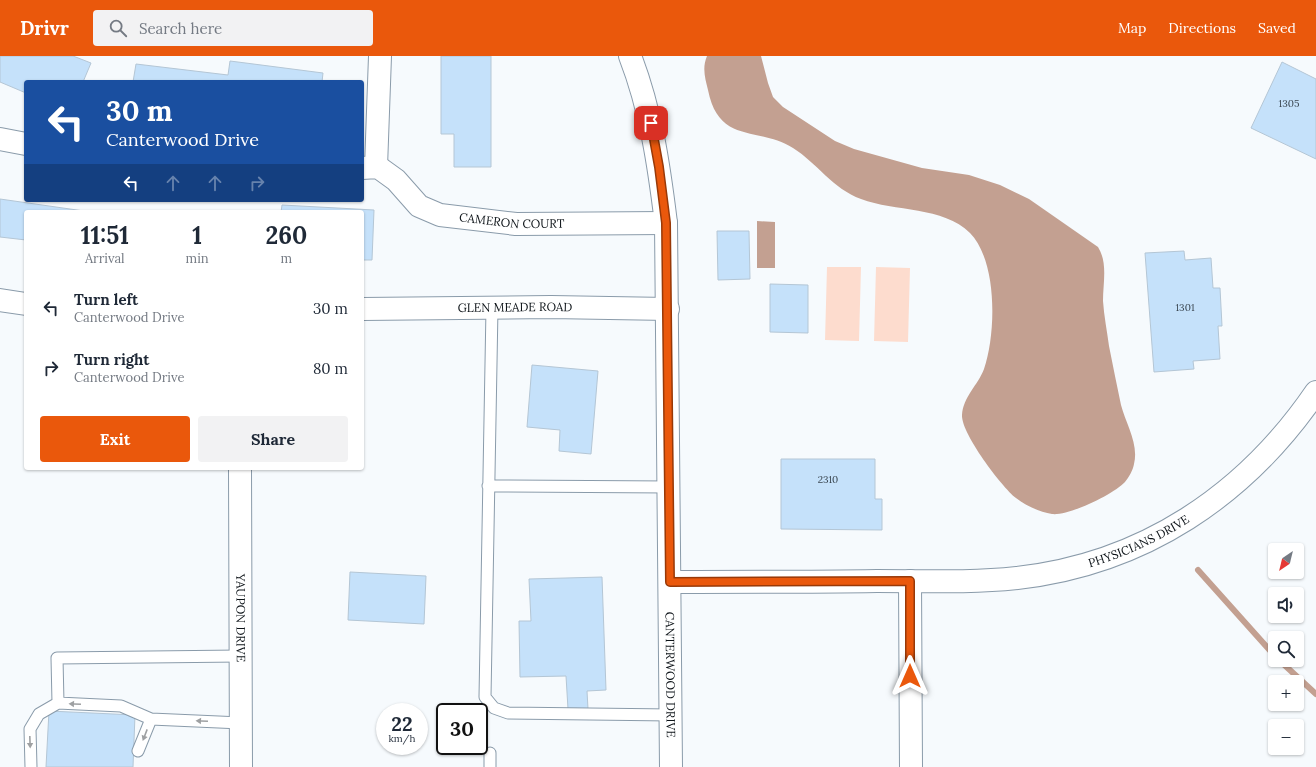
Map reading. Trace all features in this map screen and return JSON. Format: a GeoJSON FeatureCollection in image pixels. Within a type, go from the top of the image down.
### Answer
{"type":"FeatureCollection","features":[{"type":"Feature","properties":{"kind":"street","name":"CAMERON COURT"},"geometry":{"type":"LineString","coordinates":[[380,56],[369,167],[396,180],[419,206],[440,215],[516,224],[666,223]]}},
{"type":"Feature","properties":{"kind":"street","name":"CANTERWOOD DRIVE"},"geometry":{"type":"LineString","coordinates":[[630,56],[651,123],[659,167],[666,223],[668,309],[671,767]]}},
{"type":"Feature","properties":{"kind":"street"},"geometry":{"type":"LineString","coordinates":[[0,139],[24,144]]}},
{"type":"Feature","properties":{"kind":"street"},"geometry":{"type":"LineString","coordinates":[[0,300],[24,304]]}},
{"type":"Feature","properties":{"kind":"street","name":"GLEN MEADE ROAD"},"geometry":{"type":"LineString","coordinates":[[364,309],[668,309]]}},
{"type":"Feature","properties":{"kind":"street","name":"PHYSICIANS DRIVE"},"geometry":{"type":"LineString","coordinates":[[910,581],[984,581],[1017,578],[1052,573],[1124,553],[1189,518],[1226,490],[1279,440],[1316,392]]}},
{"type":"Feature","properties":{"kind":"street","name":"YAUPON DRIVE"},"geometry":{"type":"LineString","coordinates":[[240,470],[241,767]]}},
{"type":"Feature","properties":{"kind":"street"},"geometry":{"type":"LineString","coordinates":[[670,582],[910,581],[911,767]]}},
{"type":"Feature","properties":{"kind":"lane"},"geometry":{"type":"LineString","coordinates":[[492,308],[485,697],[494,708],[508,713],[671,715]]}},
{"type":"Feature","properties":{"kind":"lane"},"geometry":{"type":"LineString","coordinates":[[488,486],[669,487]]}},
{"type":"Feature","properties":{"kind":"lane"},"geometry":{"type":"LineString","coordinates":[[58,703],[58,658],[240,656]]}},
{"type":"Feature","properties":{"kind":"lane"},"geometry":{"type":"LineString","coordinates":[[31,767],[30,729],[39,714],[58,703],[121,706],[151,719],[241,723]]}},
{"type":"Feature","properties":{"kind":"lane"},"geometry":{"type":"LineString","coordinates":[[138,751],[151,719]]}},
{"type":"Feature","properties":{"kind":"lane"},"geometry":{"type":"LineString","coordinates":[[490,753],[490,767]]}},
{"type":"Feature","properties":{"kind":"shaded area"},"geometry":{"type":"Polygon","coordinates":[[[707,56],[761,56],[773,97],[783,107],[835,141],[854,149],[922,168],[969,175],[1000,185],[1029,199],[1098,247],[1104,266],[1103,301],[1109,346],[1121,405],[1135,449],[1135,457],[1131,473],[1125,482],[1102,498],[1080,508],[1060,514],[1047,513],[1033,508],[1024,504],[1009,492],[983,459],[963,423],[962,415],[965,402],[984,369],[991,337],[992,318],[990,280],[986,262],[979,246],[970,233],[959,224],[946,218],[933,214],[874,203],[851,195],[793,148],[780,141],[730,127],[721,119],[713,107],[704,73],[707,56]]]}},
{"type":"Feature","properties":{"kind":"shaded area"},"geometry":{"type":"Polygon","coordinates":[[[757,221],[775,222],[775,268],[757,268],[757,221]]]}},
{"type":"Feature","properties":{"kind":"shaded area"},"geometry":{"type":"Polygon","coordinates":[[[827,267],[861,267],[859,341],[825,340],[827,267]]]}},
{"type":"Feature","properties":{"kind":"shaded area"},"geometry":{"type":"Polygon","coordinates":[[[876,267],[910,268],[908,342],[874,341],[876,267]]]}},
{"type":"Feature","properties":{"kind":"building"},"geometry":{"type":"Polygon","coordinates":[[[0,56],[73,56],[91,63],[84,80],[24,80],[24,92],[0,82],[0,56]]]}},
{"type":"Feature","properties":{"kind":"building"},"geometry":{"type":"Polygon","coordinates":[[[441,56],[491,56],[491,167],[454,167],[454,134],[441,134],[441,56]]]}},
{"type":"Feature","properties":{"kind":"building"},"geometry":{"type":"Polygon","coordinates":[[[230,61],[323,73],[322,80],[133,80],[136,64],[228,75],[230,61]]]}},
{"type":"Feature","properties":{"kind":"building"},"geometry":{"type":"Polygon","coordinates":[[[1282,62],[1316,79],[1316,159],[1251,128],[1282,62]]]}},
{"type":"Feature","properties":{"kind":"building"},"geometry":{"type":"Polygon","coordinates":[[[0,199],[77,210],[24,210],[24,240],[0,237],[0,199]]]}},
{"type":"Feature","properties":{"kind":"building"},"geometry":{"type":"Polygon","coordinates":[[[282,205],[374,210],[372,260],[364,260],[364,210],[281,210],[282,205]]]}},
{"type":"Feature","properties":{"kind":"building"},"geometry":{"type":"Polygon","coordinates":[[[717,231],[749,231],[750,279],[718,280],[717,231]]]}},
{"type":"Feature","properties":{"kind":"building"},"geometry":{"type":"Polygon","coordinates":[[[1184,251],[1185,260],[1211,258],[1213,288],[1220,288],[1222,326],[1218,326],[1220,359],[1193,361],[1194,369],[1154,372],[1145,253],[1184,251]]]}},
{"type":"Feature","properties":{"kind":"building"},"geometry":{"type":"Polygon","coordinates":[[[770,284],[808,285],[808,333],[770,332],[770,284]]]}},
{"type":"Feature","properties":{"kind":"building"},"geometry":{"type":"Polygon","coordinates":[[[532,365],[598,371],[591,454],[559,451],[560,430],[527,427],[532,365]]]}},
{"type":"Feature","properties":{"kind":"building"},"geometry":{"type":"Polygon","coordinates":[[[781,459],[875,459],[875,499],[882,499],[882,530],[781,529],[781,459]]]}},
{"type":"Feature","properties":{"kind":"building"},"geometry":{"type":"Polygon","coordinates":[[[350,572],[426,576],[424,624],[348,620],[350,572]]]}},
{"type":"Feature","properties":{"kind":"building"},"geometry":{"type":"Polygon","coordinates":[[[602,577],[606,690],[587,691],[588,709],[568,709],[566,676],[520,677],[519,621],[531,621],[529,579],[602,577]]]}},
{"type":"Feature","properties":{"kind":"building"},"geometry":{"type":"Polygon","coordinates":[[[49,711],[135,715],[133,767],[46,767],[49,711]]]}},
{"type":"Feature","properties":{"kind":"waterway"},"geometry":{"type":"LineString","coordinates":[[1198,570],[1268,648]]}},
{"type":"Feature","properties":{"kind":"waterway"},"geometry":{"type":"LineString","coordinates":[[1287,667],[1316,694]]}},
{"type":"Feature","properties":{"kind":"route"},"geometry":{"type":"LineString","coordinates":[[651,123],[659,167],[666,223],[670,582],[910,581],[910,676]]}}]}
